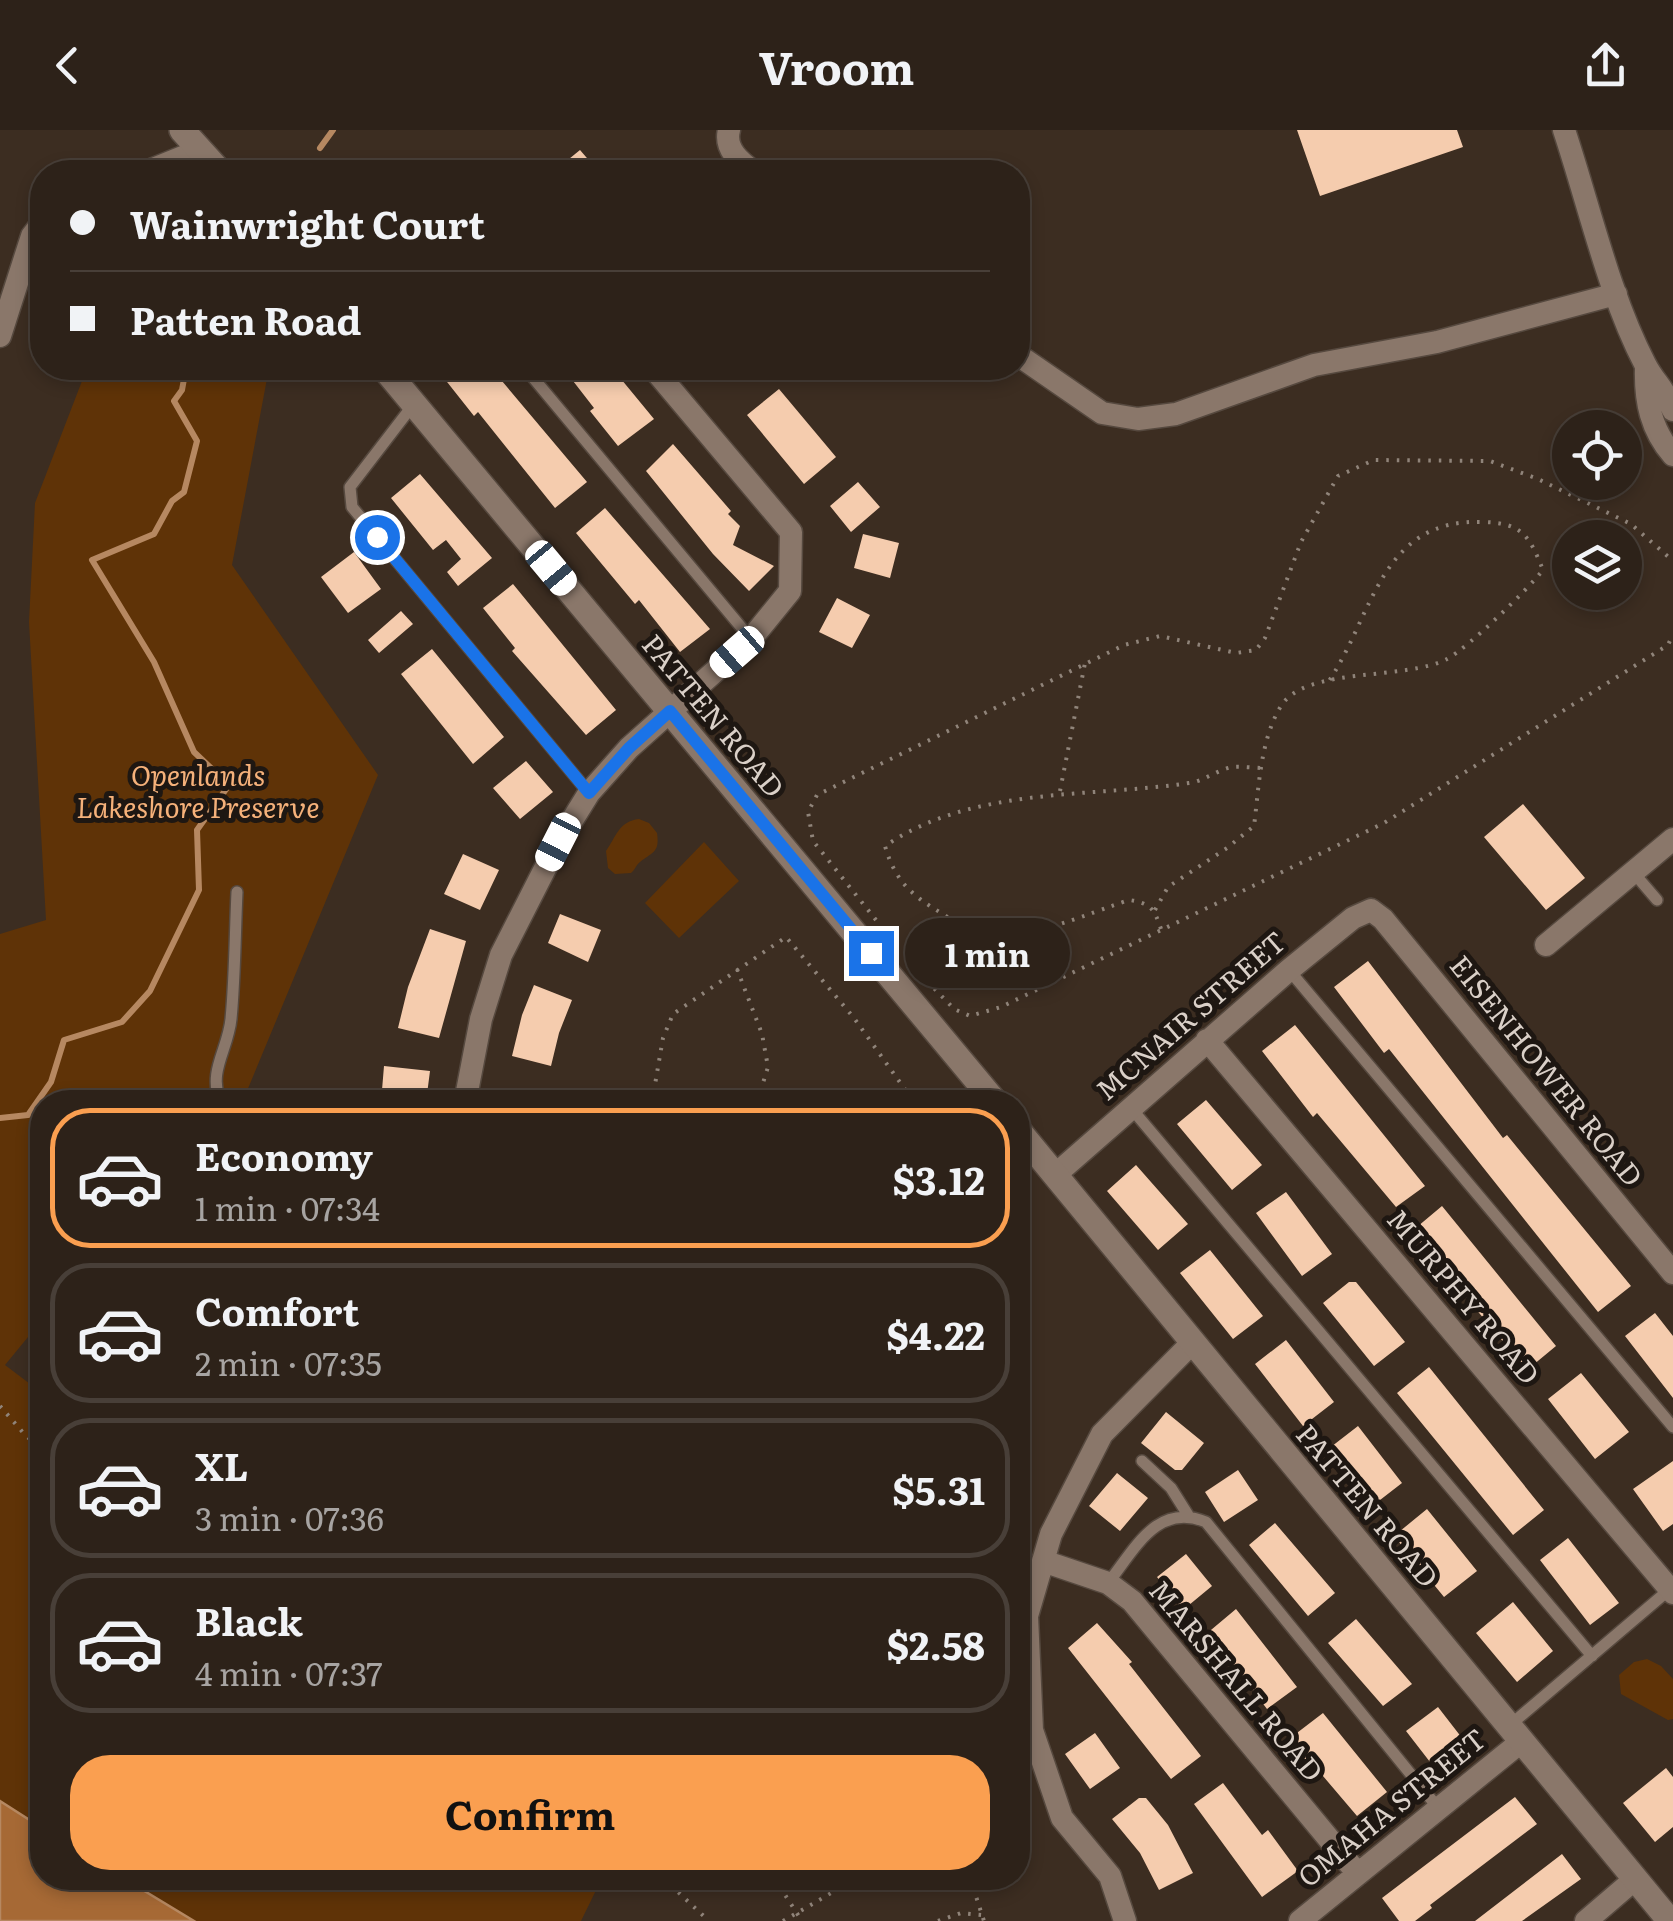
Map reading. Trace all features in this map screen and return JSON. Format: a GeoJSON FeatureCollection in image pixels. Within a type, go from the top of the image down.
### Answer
{"type":"FeatureCollection","features":[{"type":"Feature","properties":{"kind":"street"},"geometry":{"type":"LineString","coordinates":[[182,130],[209,160]]}},
{"type":"Feature","properties":{"kind":"street"},"geometry":{"type":"LineString","coordinates":[[728,130],[727,138],[741,160]]}},
{"type":"Feature","properties":{"kind":"street"},"geometry":{"type":"LineString","coordinates":[[1564,130],[1616,294],[1646,368],[1665,390],[1673,410]]}},
{"type":"Feature","properties":{"kind":"street"},"geometry":{"type":"LineString","coordinates":[[175,160],[200,150]]}},
{"type":"Feature","properties":{"kind":"street"},"geometry":{"type":"LineString","coordinates":[[0,332],[30,242]]}},
{"type":"Feature","properties":{"kind":"street"},"geometry":{"type":"LineString","coordinates":[[1030,362],[1102,413],[1138,419],[1176,414],[1314,365],[1436,342],[1616,294]]}},
{"type":"Feature","properties":{"kind":"street"},"geometry":{"type":"LineString","coordinates":[[1646,368],[1645,397],[1660,440],[1673,455]]}},
{"type":"Feature","properties":{"kind":"street","name":"PATTEN ROAD"},"geometry":{"type":"LineString","coordinates":[[394,380],[985,1090]]}},
{"type":"Feature","properties":{"kind":"street"},"geometry":{"type":"LineString","coordinates":[[467,1090],[481,1019],[500,956],[558,842],[589,793],[629,748],[751,639],[790,591],[791,532],[663,380]]}},
{"type":"Feature","properties":{"kind":"street"},"geometry":{"type":"LineString","coordinates":[[1546,945],[1673,838]]}},
{"type":"Feature","properties":{"kind":"street","name":"MCNAIR STREET"},"geometry":{"type":"LineString","coordinates":[[1054,1175],[1289,970],[1353,918],[1370,910]]}},
{"type":"Feature","properties":{"kind":"street","name":"EISENHOWER ROAD"},"geometry":{"type":"LineString","coordinates":[[1370,910],[1395,934],[1673,1273]]}},
{"type":"Feature","properties":{"kind":"street","name":"MURPHY ROAD"},"geometry":{"type":"LineString","coordinates":[[1207,1040],[1672,1590]]}},
{"type":"Feature","properties":{"kind":"street","name":"PATTEN ROAD"},"geometry":{"type":"LineString","coordinates":[[1030,1145],[1670,1921]]}},
{"type":"Feature","properties":{"kind":"street"},"geometry":{"type":"LineString","coordinates":[[1030,1606],[1051,1534],[1102,1434],[1193,1342]]}},
{"type":"Feature","properties":{"kind":"street","name":"MARSHALL ROAD"},"geometry":{"type":"LineString","coordinates":[[1043,1561],[1108,1583],[1132,1601],[1358,1874]]}},
{"type":"Feature","properties":{"kind":"street"},"geometry":{"type":"LineString","coordinates":[[1030,1684],[1032,1730],[1062,1818],[1110,1876],[1124,1921]]}},
{"type":"Feature","properties":{"kind":"street","name":"OMAHA STREET"},"geometry":{"type":"LineString","coordinates":[[1300,1921],[1439,1809],[1516,1734]]}},
{"type":"Feature","properties":{"kind":"street"},"geometry":{"type":"LineString","coordinates":[[1586,1921],[1635,1879]]}},
{"type":"Feature","properties":{"kind":"lane"},"geometry":{"type":"LineString","coordinates":[[535,380],[751,639]]}},
{"type":"Feature","properties":{"kind":"lane"},"geometry":{"type":"LineString","coordinates":[[414,404],[350,488],[352,507],[589,793]]}},
{"type":"Feature","properties":{"kind":"lane"},"geometry":{"type":"LineString","coordinates":[[1633,872],[1656,900]]}},
{"type":"Feature","properties":{"kind":"lane"},"geometry":{"type":"LineString","coordinates":[[216,1090],[216,1066],[230,1032],[237,892]]}},
{"type":"Feature","properties":{"kind":"lane"},"geometry":{"type":"LineString","coordinates":[[1289,970],[1673,1427]]}},
{"type":"Feature","properties":{"kind":"lane"},"geometry":{"type":"LineString","coordinates":[[1130,1108],[1592,1656]]}},
{"type":"Feature","properties":{"kind":"lane"},"geometry":{"type":"LineString","coordinates":[[1142,1461],[1172,1488],[1188,1515]]}},
{"type":"Feature","properties":{"kind":"lane"},"geometry":{"type":"LineString","coordinates":[[1108,1583],[1147,1534],[1166,1519],[1188,1515],[1206,1522],[1439,1809]]}},
{"type":"Feature","properties":{"kind":"lane"},"geometry":{"type":"LineString","coordinates":[[1516,1734],[1592,1656],[1672,1590]]}},
{"type":"Feature","properties":{"kind":"path"},"geometry":{"type":"LineString","coordinates":[[883,928],[813,841],[808,812],[817,795],[1124,644],[1160,636],[1236,654],[1256,650],[1265,638],[1302,542],[1338,476],[1374,460],[1490,461],[1631,524],[1673,561]]}},
{"type":"Feature","properties":{"kind":"path"},"geometry":{"type":"LineString","coordinates":[[1154,910],[1168,887],[1254,826],[1268,737],[1282,703],[1309,685],[1329,681],[1355,675],[1410,672],[1449,658],[1530,587],[1543,570],[1526,534],[1505,523],[1468,521],[1426,532],[1396,554],[1329,681]]}},
{"type":"Feature","properties":{"kind":"path"},"geometry":{"type":"LineString","coordinates":[[918,972],[954,1009],[970,1016],[1002,1007],[1384,823],[1668,645],[1673,634]]}},
{"type":"Feature","properties":{"kind":"path"},"geometry":{"type":"LineString","coordinates":[[1060,794],[1085,664]]}},
{"type":"Feature","properties":{"kind":"path"},"geometry":{"type":"LineString","coordinates":[[1161,928],[1147,902],[1129,900],[998,941],[969,936],[951,918],[913,897],[890,863],[885,846],[910,829],[959,811],[1060,794],[1195,782],[1232,767],[1262,768]]}},
{"type":"Feature","properties":{"kind":"path"},"geometry":{"type":"LineString","coordinates":[[654,1090],[663,1038],[673,1014],[786,937],[854,1018],[905,1090]]}},
{"type":"Feature","properties":{"kind":"path"},"geometry":{"type":"LineString","coordinates":[[737,969],[762,1034],[768,1066],[761,1090]]}},
{"type":"Feature","properties":{"kind":"path"},"geometry":{"type":"LineString","coordinates":[[0,1406],[30,1439]]}},
{"type":"Feature","properties":{"kind":"path"},"geometry":{"type":"LineString","coordinates":[[677,1890],[710,1921]]}},
{"type":"Feature","properties":{"kind":"path"},"geometry":{"type":"LineString","coordinates":[[782,1890],[802,1921]]}},
{"type":"Feature","properties":{"kind":"path"},"geometry":{"type":"LineString","coordinates":[[783,1921],[835,1890]]}},
{"type":"Feature","properties":{"kind":"path"},"geometry":{"type":"LineString","coordinates":[[974,1890],[983,1918]]}},
{"type":"Feature","properties":{"kind":"path"},"geometry":{"type":"LineString","coordinates":[[938,1921],[961,1913],[983,1918]]}},
{"type":"Feature","properties":{"kind":"green space","name":"Openlands Lakeshore Preserve"},"geometry":{"type":"Polygon","coordinates":[[[82,380],[267,380],[232,565],[378,775],[247,1090],[30,1090],[30,1335],[5,1365],[30,1384],[30,1820],[0,1801],[0,934],[46,920],[29,622],[35,503],[82,380]]]}},
{"type":"Feature","properties":{"kind":"green space"},"geometry":{"type":"Polygon","coordinates":[[[639,819],[657,833],[656,848],[631,873],[615,874],[608,868],[606,851],[622,826],[639,819]]]}},
{"type":"Feature","properties":{"kind":"green space"},"geometry":{"type":"Polygon","coordinates":[[[704,842],[739,881],[679,938],[645,903],[704,842]]]}},
{"type":"Feature","properties":{"kind":"green space"},"geometry":{"type":"Polygon","coordinates":[[[1647,1659],[1673,1679],[1673,1719],[1668,1720],[1621,1694],[1619,1675],[1634,1662],[1647,1659]]]}},
{"type":"Feature","properties":{"kind":"green space"},"geometry":{"type":"Polygon","coordinates":[[[143,1890],[596,1890],[581,1921],[194,1921],[143,1890]]]}},
{"type":"Feature","properties":{"kind":"shaded area"},"geometry":{"type":"Polygon","coordinates":[[[0,1801],[30,1820],[30,1890],[143,1890],[194,1921],[0,1921],[0,1801]]]}},
{"type":"Feature","properties":{"kind":"building"},"geometry":{"type":"Polygon","coordinates":[[[1297,130],[1457,130],[1463,147],[1320,196],[1297,130]]]}},
{"type":"Feature","properties":{"kind":"building"},"geometry":{"type":"Polygon","coordinates":[[[580,150],[589,160],[568,160],[580,150]]]}},
{"type":"Feature","properties":{"kind":"building"},"geometry":{"type":"Polygon","coordinates":[[[446,380],[501,380],[587,482],[555,508],[478,412],[474,416],[446,380]]]}},
{"type":"Feature","properties":{"kind":"building"},"geometry":{"type":"Polygon","coordinates":[[[572,380],[622,380],[654,419],[618,446],[590,411],[594,408],[572,380]]]}},
{"type":"Feature","properties":{"kind":"building"},"geometry":{"type":"Polygon","coordinates":[[[779,389],[836,457],[804,484],[747,415],[779,389]]]}},
{"type":"Feature","properties":{"kind":"building"},"geometry":{"type":"Polygon","coordinates":[[[673,444],[740,526],[733,545],[774,566],[749,591],[713,554],[646,471],[673,444]]]}},
{"type":"Feature","properties":{"kind":"building"},"geometry":{"type":"Polygon","coordinates":[[[420,474],[492,558],[458,586],[447,572],[461,559],[446,540],[433,550],[391,498],[420,474]]]}},
{"type":"Feature","properties":{"kind":"building"},"geometry":{"type":"Polygon","coordinates":[[[858,482],[880,507],[851,532],[830,506],[858,482]]]}},
{"type":"Feature","properties":{"kind":"building"},"geometry":{"type":"Polygon","coordinates":[[[605,508],[710,629],[680,652],[639,600],[635,604],[576,533],[605,508]]]}},
{"type":"Feature","properties":{"kind":"building"},"geometry":{"type":"Polygon","coordinates":[[[863,534],[899,543],[890,578],[854,568],[863,534]]]}},
{"type":"Feature","properties":{"kind":"building"},"geometry":{"type":"Polygon","coordinates":[[[354,552],[381,589],[348,613],[321,577],[354,552]]]}},
{"type":"Feature","properties":{"kind":"building"},"geometry":{"type":"Polygon","coordinates":[[[513,584],[616,710],[586,735],[512,651],[515,648],[483,608],[513,584]]]}},
{"type":"Feature","properties":{"kind":"building"},"geometry":{"type":"Polygon","coordinates":[[[837,598],[870,615],[852,648],[819,632],[837,598]]]}},
{"type":"Feature","properties":{"kind":"building"},"geometry":{"type":"Polygon","coordinates":[[[401,611],[413,624],[379,653],[368,640],[401,611]]]}},
{"type":"Feature","properties":{"kind":"building"},"geometry":{"type":"Polygon","coordinates":[[[432,649],[504,737],[473,764],[401,674],[432,649]]]}},
{"type":"Feature","properties":{"kind":"building"},"geometry":{"type":"Polygon","coordinates":[[[526,761],[553,792],[520,819],[493,788],[526,761]]]}},
{"type":"Feature","properties":{"kind":"building"},"geometry":{"type":"Polygon","coordinates":[[[1523,804],[1585,878],[1546,910],[1484,837],[1523,804]]]}},
{"type":"Feature","properties":{"kind":"building"},"geometry":{"type":"Polygon","coordinates":[[[463,854],[499,870],[480,910],[444,894],[463,854]]]}},
{"type":"Feature","properties":{"kind":"building"},"geometry":{"type":"Polygon","coordinates":[[[560,914],[601,930],[588,962],[548,943],[560,914]]]}},
{"type":"Feature","properties":{"kind":"building"},"geometry":{"type":"Polygon","coordinates":[[[430,929],[466,941],[439,1038],[398,1028],[408,987],[430,929]]]}},
{"type":"Feature","properties":{"kind":"building"},"geometry":{"type":"Polygon","coordinates":[[[1368,961],[1503,1138],[1507,1135],[1631,1286],[1598,1312],[1389,1049],[1384,1053],[1334,987],[1368,961]]]}},
{"type":"Feature","properties":{"kind":"building"},"geometry":{"type":"Polygon","coordinates":[[[534,985],[572,1000],[551,1066],[512,1056],[534,985]]]}},
{"type":"Feature","properties":{"kind":"building"},"geometry":{"type":"Polygon","coordinates":[[[1295,1025],[1425,1186],[1396,1207],[1317,1113],[1313,1117],[1262,1051],[1295,1025]]]}},
{"type":"Feature","properties":{"kind":"building"},"geometry":{"type":"Polygon","coordinates":[[[384,1066],[430,1071],[428,1090],[382,1090],[384,1066]]]}},
{"type":"Feature","properties":{"kind":"building"},"geometry":{"type":"Polygon","coordinates":[[[1206,1100],[1262,1165],[1232,1190],[1177,1124],[1206,1100]]]}},
{"type":"Feature","properties":{"kind":"building"},"geometry":{"type":"Polygon","coordinates":[[[1136,1165],[1188,1224],[1158,1250],[1107,1191],[1136,1165]]]}},
{"type":"Feature","properties":{"kind":"building"},"geometry":{"type":"Polygon","coordinates":[[[1286,1192],[1332,1254],[1302,1276],[1256,1213],[1286,1192]]]}},
{"type":"Feature","properties":{"kind":"building"},"geometry":{"type":"Polygon","coordinates":[[[1442,1206],[1556,1346],[1527,1370],[1411,1232],[1442,1206]]]}},
{"type":"Feature","properties":{"kind":"building"},"geometry":{"type":"Polygon","coordinates":[[[1210,1250],[1263,1316],[1233,1339],[1180,1273],[1210,1250]]]}},
{"type":"Feature","properties":{"kind":"building"},"geometry":{"type":"Polygon","coordinates":[[[1349,1282],[1356,1282],[1405,1342],[1374,1366],[1323,1303],[1349,1282]]]}},
{"type":"Feature","properties":{"kind":"building"},"geometry":{"type":"Polygon","coordinates":[[[1655,1313],[1673,1336],[1673,1398],[1625,1336],[1655,1313]]]}},
{"type":"Feature","properties":{"kind":"building"},"geometry":{"type":"Polygon","coordinates":[[[1286,1340],[1334,1402],[1303,1426],[1255,1364],[1286,1340]]]}},
{"type":"Feature","properties":{"kind":"building"},"geometry":{"type":"Polygon","coordinates":[[[1429,1367],[1544,1510],[1513,1535],[1397,1393],[1429,1367]]]}},
{"type":"Feature","properties":{"kind":"building"},"geometry":{"type":"Polygon","coordinates":[[[1581,1373],[1629,1432],[1595,1459],[1548,1399],[1581,1373]]]}},
{"type":"Feature","properties":{"kind":"building"},"geometry":{"type":"Polygon","coordinates":[[[1166,1412],[1204,1443],[1182,1470],[1175,1470],[1141,1443],[1166,1412]]]}},
{"type":"Feature","properties":{"kind":"building"},"geometry":{"type":"Polygon","coordinates":[[[1358,1426],[1402,1483],[1371,1507],[1327,1450],[1358,1426]]]}},
{"type":"Feature","properties":{"kind":"building"},"geometry":{"type":"Polygon","coordinates":[[[1673,1461],[1673,1524],[1663,1531],[1633,1489],[1673,1461]]]}},
{"type":"Feature","properties":{"kind":"building"},"geometry":{"type":"Polygon","coordinates":[[[1238,1470],[1258,1500],[1224,1522],[1205,1492],[1238,1470]]]}},
{"type":"Feature","properties":{"kind":"building"},"geometry":{"type":"Polygon","coordinates":[[[1117,1473],[1148,1498],[1120,1531],[1089,1506],[1117,1473]]]}},
{"type":"Feature","properties":{"kind":"building"},"geometry":{"type":"Polygon","coordinates":[[[1427,1509],[1477,1571],[1444,1597],[1394,1536],[1427,1509]]]}},
{"type":"Feature","properties":{"kind":"building"},"geometry":{"type":"Polygon","coordinates":[[[1275,1523],[1335,1593],[1308,1616],[1249,1545],[1275,1523]]]}},
{"type":"Feature","properties":{"kind":"building"},"geometry":{"type":"Polygon","coordinates":[[[1568,1538],[1619,1603],[1590,1625],[1540,1560],[1568,1538]]]}},
{"type":"Feature","properties":{"kind":"building"},"geometry":{"type":"Polygon","coordinates":[[[1186,1554],[1212,1586],[1183,1610],[1157,1577],[1186,1554]]]}},
{"type":"Feature","properties":{"kind":"building"},"geometry":{"type":"Polygon","coordinates":[[[1513,1602],[1553,1651],[1517,1682],[1476,1633],[1513,1602]]]}},
{"type":"Feature","properties":{"kind":"building"},"geometry":{"type":"Polygon","coordinates":[[[1236,1609],[1297,1687],[1267,1709],[1205,1635],[1236,1609]]]}},
{"type":"Feature","properties":{"kind":"building"},"geometry":{"type":"Polygon","coordinates":[[[1356,1619],[1412,1684],[1383,1706],[1328,1643],[1356,1619]]]}},
{"type":"Feature","properties":{"kind":"building"},"geometry":{"type":"Polygon","coordinates":[[[1097,1623],[1132,1662],[1129,1664],[1201,1756],[1171,1779],[1068,1648],[1097,1623]]]}},
{"type":"Feature","properties":{"kind":"building"},"geometry":{"type":"Polygon","coordinates":[[[1438,1707],[1462,1738],[1430,1762],[1406,1731],[1438,1707]]]}},
{"type":"Feature","properties":{"kind":"building"},"geometry":{"type":"Polygon","coordinates":[[[1323,1713],[1387,1792],[1357,1816],[1289,1739],[1323,1713]]]}},
{"type":"Feature","properties":{"kind":"building"},"geometry":{"type":"Polygon","coordinates":[[[1095,1733],[1120,1768],[1090,1789],[1065,1754],[1095,1733]]]}},
{"type":"Feature","properties":{"kind":"building"},"geometry":{"type":"Polygon","coordinates":[[[1666,1768],[1673,1777],[1673,1827],[1655,1842],[1623,1803],[1666,1768]]]}},
{"type":"Feature","properties":{"kind":"building"},"geometry":{"type":"Polygon","coordinates":[[[1223,1783],[1262,1835],[1268,1830],[1298,1871],[1262,1897],[1194,1804],[1223,1783]]]}},
{"type":"Feature","properties":{"kind":"building"},"geometry":{"type":"Polygon","coordinates":[[[1515,1797],[1537,1824],[1430,1905],[1432,1908],[1415,1921],[1399,1921],[1382,1898],[1515,1797]]]}},
{"type":"Feature","properties":{"kind":"building"},"geometry":{"type":"Polygon","coordinates":[[[1139,1798],[1146,1798],[1168,1825],[1193,1873],[1159,1890],[1140,1853],[1112,1819],[1139,1798]]]}},
{"type":"Feature","properties":{"kind":"building"},"geometry":{"type":"Polygon","coordinates":[[[1562,1854],[1581,1879],[1522,1921],[1475,1921],[1562,1854]]]}},
{"type":"Feature","properties":{"kind":"waterway"},"geometry":{"type":"LineString","coordinates":[[320,148],[333,130]]}},
{"type":"Feature","properties":{"kind":"waterway"},"geometry":{"type":"LineString","coordinates":[[45,1090],[64,1040],[122,1022],[150,991],[199,890],[197,830],[229,785],[194,752],[154,662],[92,560],[154,534],[172,501],[184,492],[197,441],[174,401],[184,380]]}},
{"type":"Feature","properties":{"kind":"waterway"},"geometry":{"type":"LineString","coordinates":[[0,1118],[30,1112]]}},
{"type":"Feature","properties":{"kind":"route"},"geometry":{"type":"LineString","coordinates":[[377,537],[589,793],[629,748],[670,711],[871,953]]}}]}
